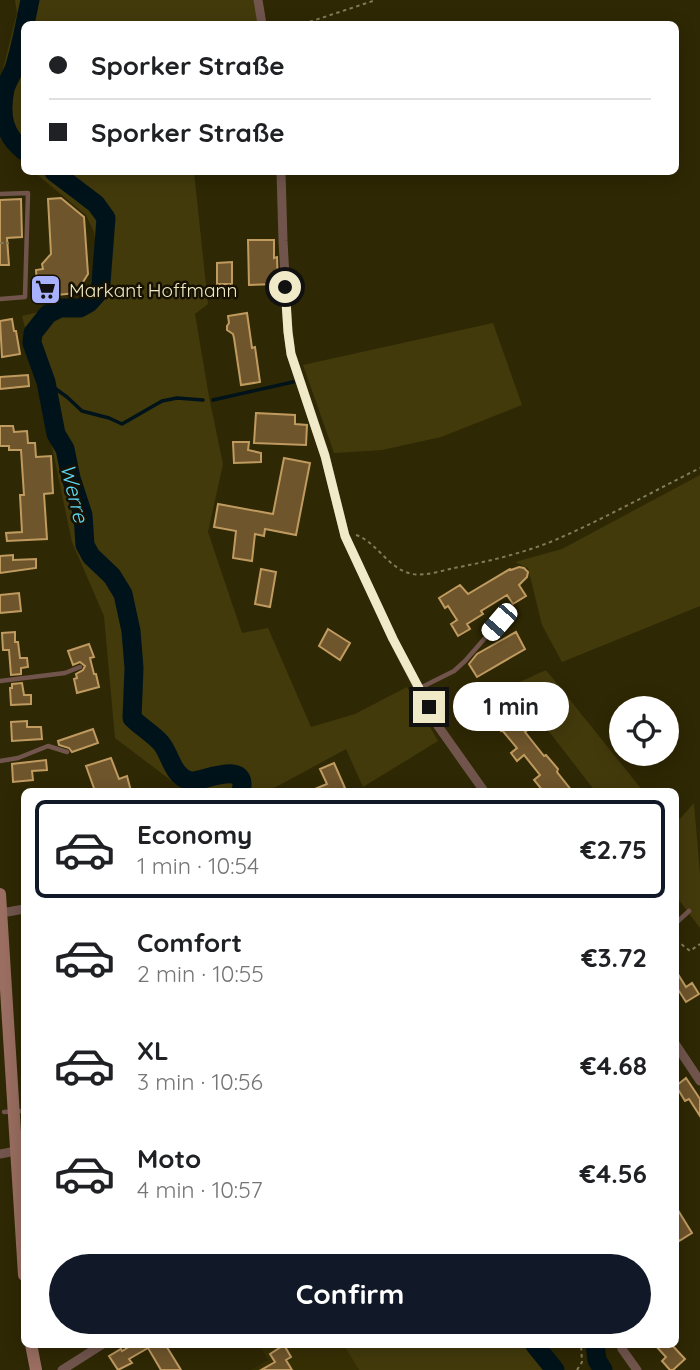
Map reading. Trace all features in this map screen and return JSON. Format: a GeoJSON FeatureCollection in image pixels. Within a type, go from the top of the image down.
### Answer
{"type":"FeatureCollection","features":[{"type":"Feature","properties":{"kind":"main road"},"geometry":{"type":"LineString","coordinates":[[0,894],[21,1228]]}},
{"type":"Feature","properties":{"kind":"main road"},"geometry":{"type":"LineString","coordinates":[[32,1348],[36,1370]]}},
{"type":"Feature","properties":{"kind":"street"},"geometry":{"type":"LineString","coordinates":[[258,0],[262,21]]}},
{"type":"Feature","properties":{"kind":"street"},"geometry":{"type":"LineString","coordinates":[[281,175],[291,354],[325,456],[345,536],[393,639],[438,726],[482,788]]}},
{"type":"Feature","properties":{"kind":"street"},"geometry":{"type":"LineString","coordinates":[[2,913],[21,910]]}},
{"type":"Feature","properties":{"kind":"street"},"geometry":{"type":"LineString","coordinates":[[679,1050],[700,1081]]}},
{"type":"Feature","properties":{"kind":"street"},"geometry":{"type":"LineString","coordinates":[[0,1154],[16,1151]]}},
{"type":"Feature","properties":{"kind":"street"},"geometry":{"type":"LineString","coordinates":[[62,1370],[97,1348]]}},
{"type":"Feature","properties":{"kind":"street"},"geometry":{"type":"LineString","coordinates":[[622,1348],[637,1370]]}},
{"type":"Feature","properties":{"kind":"lane"},"geometry":{"type":"LineString","coordinates":[[0,194],[28,192],[25,297],[0,299]]}},
{"type":"Feature","properties":{"kind":"lane"},"geometry":{"type":"LineString","coordinates":[[419,688],[454,671],[499,622]]}},
{"type":"Feature","properties":{"kind":"lane"},"geometry":{"type":"LineString","coordinates":[[0,681],[65,673],[80,667]]}},
{"type":"Feature","properties":{"kind":"lane"},"geometry":{"type":"LineString","coordinates":[[0,761],[18,758],[48,746],[67,752]]}},
{"type":"Feature","properties":{"kind":"lane"},"geometry":{"type":"LineString","coordinates":[[679,920],[689,911]]}},
{"type":"Feature","properties":{"kind":"path"},"geometry":{"type":"LineString","coordinates":[[312,21],[376,0]]}},
{"type":"Feature","properties":{"kind":"path"},"geometry":{"type":"LineString","coordinates":[[0,243],[9,243]]}},
{"type":"Feature","properties":{"kind":"path"},"geometry":{"type":"LineString","coordinates":[[345,536],[359,535],[394,566],[412,574],[427,574],[513,554],[559,538],[700,468]]}},
{"type":"Feature","properties":{"kind":"path"},"geometry":{"type":"LineString","coordinates":[[679,942],[690,951],[700,944]]}},
{"type":"Feature","properties":{"kind":"path"},"geometry":{"type":"LineString","coordinates":[[577,1370],[582,1362],[581,1348]]}},
{"type":"Feature","properties":{"kind":"shaded area"},"geometry":{"type":"Polygon","coordinates":[[[15,0],[254,0],[258,21],[21,21],[21,160],[0,138],[0,81],[17,13],[15,0]]]}},
{"type":"Feature","properties":{"kind":"shaded area"},"geometry":{"type":"Polygon","coordinates":[[[38,175],[194,175],[208,304],[195,314],[223,464],[208,532],[242,633],[268,628],[311,727],[355,714],[407,687],[438,741],[363,787],[346,749],[273,788],[181,788],[115,738],[104,616],[72,542],[39,385],[49,384],[39,383],[22,316],[55,308],[85,295],[98,265],[94,232],[86,215],[38,175]]]}},
{"type":"Feature","properties":{"kind":"shaded area"},"geometry":{"type":"Polygon","coordinates":[[[493,323],[522,405],[441,437],[382,450],[334,453],[303,365],[493,323]]]}},
{"type":"Feature","properties":{"kind":"shaded area"},"geometry":{"type":"Polygon","coordinates":[[[700,475],[700,606],[562,662],[542,625],[528,568],[515,562],[562,549],[700,475]]]}},
{"type":"Feature","properties":{"kind":"shaded area"},"geometry":{"type":"Polygon","coordinates":[[[546,670],[609,749],[609,766],[623,766],[641,788],[593,788],[513,685],[546,670]]]}},
{"type":"Feature","properties":{"kind":"shaded area"},"geometry":{"type":"Polygon","coordinates":[[[694,803],[700,875],[700,928],[679,900],[679,820],[694,803]]]}},
{"type":"Feature","properties":{"kind":"shaded area"},"geometry":{"type":"Polygon","coordinates":[[[261,1348],[345,1348],[359,1370],[251,1370],[268,1360],[261,1348]]]}},
{"type":"Feature","properties":{"kind":"shaded area"},"geometry":{"type":"Polygon","coordinates":[[[345,1348],[539,1348],[553,1370],[359,1370],[345,1348]]]}},
{"type":"Feature","properties":{"kind":"building"},"geometry":{"type":"Polygon","coordinates":[[[61,198],[84,217],[88,274],[76,293],[38,297],[36,270],[43,269],[42,264],[51,254],[48,199],[61,198]]]}},
{"type":"Feature","properties":{"kind":"building"},"geometry":{"type":"Polygon","coordinates":[[[21,199],[22,237],[7,238],[9,265],[0,265],[0,200],[21,199]]]}},
{"type":"Feature","properties":{"kind":"building"},"geometry":{"type":"Polygon","coordinates":[[[248,240],[274,240],[278,284],[249,285],[248,240]]]}},
{"type":"Feature","properties":{"kind":"building"},"geometry":{"type":"Polygon","coordinates":[[[232,262],[232,284],[217,284],[217,263],[232,262]]]}},
{"type":"Feature","properties":{"kind":"building"},"geometry":{"type":"Polygon","coordinates":[[[247,313],[260,382],[241,385],[234,338],[227,326],[228,316],[247,313]]]}},
{"type":"Feature","properties":{"kind":"building"},"geometry":{"type":"Polygon","coordinates":[[[12,319],[20,354],[2,357],[0,321],[12,319]]]}},
{"type":"Feature","properties":{"kind":"building"},"geometry":{"type":"Polygon","coordinates":[[[28,375],[29,386],[0,389],[0,377],[28,375]]]}},
{"type":"Feature","properties":{"kind":"building"},"geometry":{"type":"Polygon","coordinates":[[[256,413],[295,415],[295,424],[307,425],[306,445],[254,443],[256,413]]]}},
{"type":"Feature","properties":{"kind":"building"},"geometry":{"type":"Polygon","coordinates":[[[0,426],[13,426],[14,432],[27,431],[28,443],[35,443],[36,457],[51,456],[53,493],[44,494],[47,539],[7,541],[6,533],[22,532],[20,495],[24,495],[21,450],[9,450],[9,446],[0,446],[0,426]]]}},
{"type":"Feature","properties":{"kind":"building"},"geometry":{"type":"Polygon","coordinates":[[[233,442],[249,442],[248,450],[261,453],[261,462],[234,463],[233,442]]]}},
{"type":"Feature","properties":{"kind":"building"},"geometry":{"type":"Polygon","coordinates":[[[284,458],[310,463],[296,535],[265,529],[264,536],[255,534],[252,561],[233,558],[236,531],[214,527],[218,504],[273,514],[284,458]]]}},
{"type":"Feature","properties":{"kind":"building"},"geometry":{"type":"Polygon","coordinates":[[[13,555],[13,560],[36,559],[36,568],[0,573],[0,556],[13,555]]]}},
{"type":"Feature","properties":{"kind":"building"},"geometry":{"type":"Polygon","coordinates":[[[519,567],[528,572],[519,585],[526,596],[513,604],[507,595],[481,611],[483,614],[467,624],[470,629],[458,636],[451,624],[457,620],[439,598],[460,585],[468,594],[510,569],[519,567]]]}},
{"type":"Feature","properties":{"kind":"building"},"geometry":{"type":"Polygon","coordinates":[[[261,569],[276,572],[270,607],[255,604],[261,569]]]}},
{"type":"Feature","properties":{"kind":"building"},"geometry":{"type":"Polygon","coordinates":[[[19,593],[21,611],[0,613],[0,595],[19,593]]]}},
{"type":"Feature","properties":{"kind":"building"},"geometry":{"type":"Polygon","coordinates":[[[328,629],[350,643],[340,660],[319,646],[328,629]]]}},
{"type":"Feature","properties":{"kind":"building"},"geometry":{"type":"Polygon","coordinates":[[[15,632],[20,658],[27,658],[28,667],[21,668],[21,674],[11,675],[9,650],[3,650],[2,633],[15,632]]]}},
{"type":"Feature","properties":{"kind":"building"},"geometry":{"type":"Polygon","coordinates":[[[516,632],[525,649],[477,677],[469,664],[477,654],[516,632]]]}},
{"type":"Feature","properties":{"kind":"building"},"geometry":{"type":"Polygon","coordinates":[[[89,644],[94,657],[90,658],[99,687],[77,693],[74,679],[85,666],[80,662],[73,665],[68,651],[89,644]]]}},
{"type":"Feature","properties":{"kind":"building"},"geometry":{"type":"Polygon","coordinates":[[[22,683],[24,695],[31,695],[31,704],[11,705],[12,684],[22,683]]]}},
{"type":"Feature","properties":{"kind":"building"},"geometry":{"type":"Polygon","coordinates":[[[502,706],[517,725],[529,716],[535,724],[525,732],[558,769],[557,772],[570,788],[541,788],[534,780],[540,775],[524,755],[517,761],[511,753],[517,748],[488,717],[502,706]]]}},
{"type":"Feature","properties":{"kind":"building"},"geometry":{"type":"Polygon","coordinates":[[[27,721],[27,727],[41,727],[42,739],[12,741],[11,722],[27,721]]]}},
{"type":"Feature","properties":{"kind":"building"},"geometry":{"type":"Polygon","coordinates":[[[93,729],[98,743],[72,752],[59,745],[58,741],[93,729]]]}},
{"type":"Feature","properties":{"kind":"building"},"geometry":{"type":"Polygon","coordinates":[[[111,758],[119,779],[127,776],[130,788],[94,788],[86,766],[111,758]]]}},
{"type":"Feature","properties":{"kind":"building"},"geometry":{"type":"Polygon","coordinates":[[[46,760],[47,770],[32,771],[33,780],[13,782],[12,764],[46,760]]]}},
{"type":"Feature","properties":{"kind":"building"},"geometry":{"type":"Polygon","coordinates":[[[334,763],[345,788],[317,788],[327,784],[320,769],[334,763]]]}},
{"type":"Feature","properties":{"kind":"building"},"geometry":{"type":"Polygon","coordinates":[[[679,976],[686,987],[692,983],[699,994],[686,1002],[679,991],[679,976]]]}},
{"type":"Feature","properties":{"kind":"building"},"geometry":{"type":"Polygon","coordinates":[[[686,1078],[700,1099],[700,1116],[689,1099],[685,1101],[679,1091],[679,1084],[686,1078]]]}},
{"type":"Feature","properties":{"kind":"building"},"geometry":{"type":"Polygon","coordinates":[[[679,1212],[692,1233],[679,1241],[679,1212]]]}},
{"type":"Feature","properties":{"kind":"building"},"geometry":{"type":"Polygon","coordinates":[[[127,1348],[148,1348],[129,1359],[132,1363],[118,1370],[109,1356],[121,1349],[122,1351],[127,1348]]]}},
{"type":"Feature","properties":{"kind":"building"},"geometry":{"type":"Polygon","coordinates":[[[148,1348],[167,1348],[181,1370],[161,1370],[148,1348]]]}},
{"type":"Feature","properties":{"kind":"building"},"geometry":{"type":"Polygon","coordinates":[[[279,1348],[286,1348],[291,1357],[286,1360],[292,1370],[261,1370],[275,1362],[270,1354],[279,1348]]]}},
{"type":"Feature","properties":{"kind":"building"},"geometry":{"type":"Polygon","coordinates":[[[658,1348],[675,1348],[685,1359],[670,1370],[662,1361],[666,1357],[658,1348]]]}},
{"type":"Feature","properties":{"kind":"waterway","name":"Werre"},"geometry":{"type":"LineString","coordinates":[[25,21],[30,0]]}},
{"type":"Feature","properties":{"kind":"waterway","name":"Werre"},"geometry":{"type":"LineString","coordinates":[[21,39],[14,69],[5,89],[3,116],[7,131],[21,148]]}},
{"type":"Feature","properties":{"kind":"waterway","name":"Werre"},"geometry":{"type":"LineString","coordinates":[[58,175],[96,204],[106,218],[101,283],[98,293],[89,303],[80,308],[60,308],[48,314],[33,333],[32,343],[46,382],[56,434],[65,449],[83,515],[85,545],[91,556],[112,576],[123,594],[131,631],[134,668],[132,718],[161,743],[179,775],[195,781],[231,774],[242,781],[241,788]]}},
{"type":"Feature","properties":{"kind":"waterway"},"geometry":{"type":"LineString","coordinates":[[46,382],[82,411],[122,424],[162,401],[177,398],[203,400]]}},
{"type":"Feature","properties":{"kind":"waterway"},"geometry":{"type":"LineString","coordinates":[[213,400],[293,382]]}},
{"type":"Feature","properties":{"kind":"waterway","name":"Werre"},"geometry":{"type":"LineString","coordinates":[[537,1348],[555,1370]]}},
{"type":"Feature","properties":{"kind":"waterway","name":"Werre"},"geometry":{"type":"LineString","coordinates":[[596,1348],[597,1360],[603,1370]]}},
{"type":"Feature","properties":{"kind":"place","name":"Markant Hoffmann"},"geometry":{"type":"Point","coordinates":[46,290]}},
{"type":"Feature","properties":{"kind":"route"},"geometry":{"type":"LineString","coordinates":[[285,287],[291,354],[325,456],[345,536],[393,639],[429,707]]}}]}
